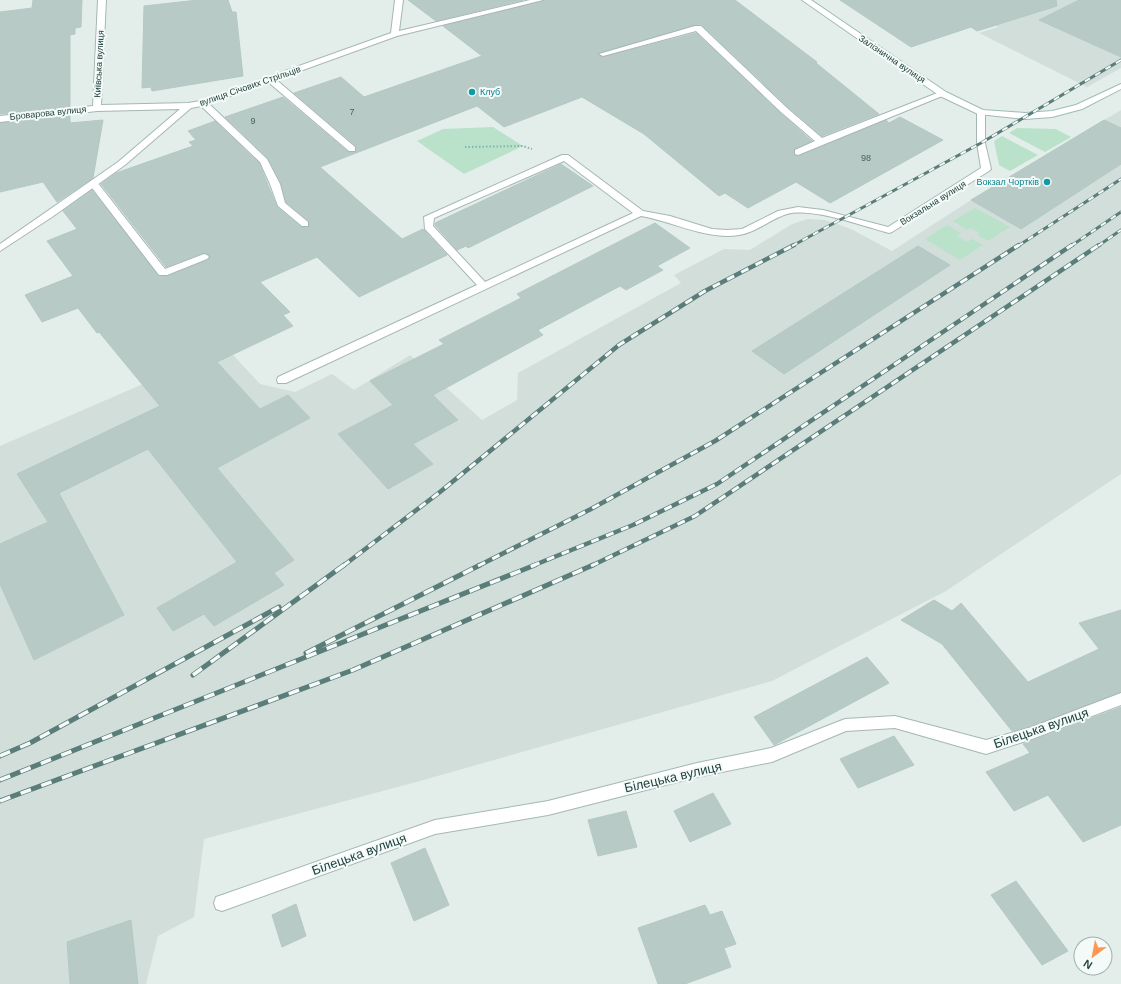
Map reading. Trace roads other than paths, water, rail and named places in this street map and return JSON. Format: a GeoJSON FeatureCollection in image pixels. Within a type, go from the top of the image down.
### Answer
{"type":"FeatureCollection","features":[{"type":"Feature","properties":{"kind":"street","name":"Київська вулиця"},"geometry":{"type":"LineString","coordinates":[[102,0],[99,91],[97,108],[188,106]]}},
{"type":"Feature","properties":{"kind":"street"},"geometry":{"type":"LineString","coordinates":[[395,34],[400,0]]}},
{"type":"Feature","properties":{"kind":"street","name":"вулиця Січових Стрільців"},"geometry":{"type":"LineString","coordinates":[[0,248],[94,184],[165,128],[188,106],[203,103],[395,34],[538,0]]}},
{"type":"Feature","properties":{"kind":"street","name":"Залізнична вулиця"},"geometry":{"type":"LineString","coordinates":[[806,0],[943,94],[981,112]]}},
{"type":"Feature","properties":{"kind":"street"},"geometry":{"type":"LineString","coordinates":[[602,54],[698,28],[784,110],[821,142]]}},
{"type":"Feature","properties":{"kind":"street"},"geometry":{"type":"LineString","coordinates":[[270,79],[352,149]]}},
{"type":"Feature","properties":{"kind":"street"},"geometry":{"type":"LineString","coordinates":[[981,112],[1025,116],[1052,114],[1079,107],[1121,86]]}},
{"type":"Feature","properties":{"kind":"street"},"geometry":{"type":"LineString","coordinates":[[798,152],[943,94]]}},
{"type":"Feature","properties":{"kind":"street"},"geometry":{"type":"LineString","coordinates":[[203,103],[264,162],[275,184],[281,204],[305,224]]}},
{"type":"Feature","properties":{"kind":"street","name":"Броварова вулиця"},"geometry":{"type":"LineString","coordinates":[[0,119],[97,108]]}},
{"type":"Feature","properties":{"kind":"street","name":"Вокзальна вулиця"},"geometry":{"type":"LineString","coordinates":[[640,213],[674,220],[710,232],[722,233],[748,231],[759,227],[780,214],[795,210],[814,211],[889,230],[986,169],[981,143],[981,112]]}},
{"type":"Feature","properties":{"kind":"street"},"geometry":{"type":"LineString","coordinates":[[282,380],[640,213],[565,157],[429,217],[428,227],[483,286]]}},
{"type":"Feature","properties":{"kind":"street"},"geometry":{"type":"LineString","coordinates":[[94,184],[163,273],[204,257]]}},
{"type":"Feature","properties":{"kind":"street","name":"Білецька вулиця"},"geometry":{"type":"LineString","coordinates":[[222,903],[436,827],[548,808],[697,770],[772,755],[844,725],[896,722],[986,747],[1032,733],[1121,699]]}},
{"type":"Feature","properties":{"kind":"railway"},"geometry":{"type":"LineString","coordinates":[[792,246],[981,143],[1121,60]]}},
{"type":"Feature","properties":{"kind":"railway"},"geometry":{"type":"LineString","coordinates":[[1018,246],[1121,179]]}},
{"type":"Feature","properties":{"kind":"railway"},"geometry":{"type":"LineString","coordinates":[[1071,246],[1121,212]]}},
{"type":"Feature","properties":{"kind":"railway"},"geometry":{"type":"LineString","coordinates":[[1098,246],[1121,230]]}},
{"type":"Feature","properties":{"kind":"railway"},"geometry":{"type":"LineString","coordinates":[[343,566],[440,492],[619,345],[705,291],[794,245]]}},
{"type":"Feature","properties":{"kind":"railway"},"geometry":{"type":"LineString","coordinates":[[478,566],[591,509],[715,441],[1019,245]]}},
{"type":"Feature","properties":{"kind":"railway"},"geometry":{"type":"LineString","coordinates":[[532,566],[633,525],[717,484],[1072,245]]}},
{"type":"Feature","properties":{"kind":"railway"},"geometry":{"type":"LineString","coordinates":[[591,566],[695,516],[1099,245]]}},
{"type":"Feature","properties":{"kind":"railway"},"geometry":{"type":"LineString","coordinates":[[193,675],[344,565]]}},
{"type":"Feature","properties":{"kind":"railway"},"geometry":{"type":"LineString","coordinates":[[306,653],[480,565]]}},
{"type":"Feature","properties":{"kind":"railway"},"geometry":{"type":"LineString","coordinates":[[0,780],[535,565]]}},
{"type":"Feature","properties":{"kind":"railway"},"geometry":{"type":"LineString","coordinates":[[0,801],[353,670],[593,565]]}},
{"type":"Feature","properties":{"kind":"railway"},"geometry":{"type":"LineString","coordinates":[[0,756],[30,743],[279,607]]}},
{"type":"Feature","properties":{"kind":"place","name":"Клуб"},"geometry":{"type":"Point","coordinates":[472,92]}},
{"type":"Feature","properties":{"kind":"place","name":"Вокзал Чортків"},"geometry":{"type":"Point","coordinates":[1047,182]}}]}
